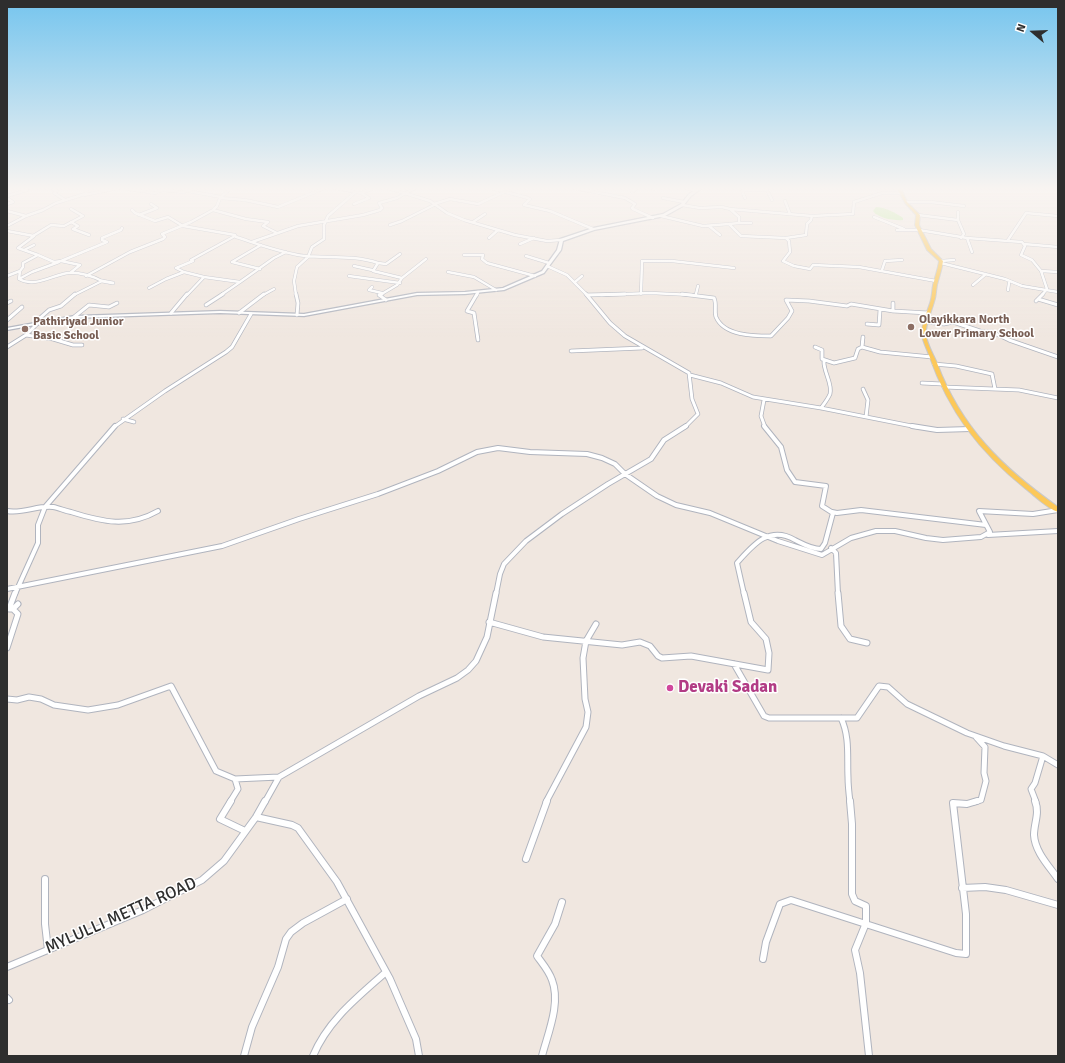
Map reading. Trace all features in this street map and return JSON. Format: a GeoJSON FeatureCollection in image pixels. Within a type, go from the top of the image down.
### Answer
{"type":"FeatureCollection","features":[{"type":"Feature","properties":{"kind":"main road"},"geometry":{"type":"LineString","coordinates":[[7,329],[74,317],[170,313],[239,313],[297,316],[338,310],[417,294],[478,292],[504,289],[543,272],[559,250],[561,240],[568,238]]}},
{"type":"Feature","properties":{"kind":"main road"},"geometry":{"type":"LineString","coordinates":[[923,238],[929,250],[941,262],[925,322],[924,335],[943,386],[959,414],[998,462],[1026,487],[1058,510]]}},
{"type":"Feature","properties":{"kind":"street"},"geometry":{"type":"LineString","coordinates":[[31,238],[18,248],[38,254],[54,262],[80,265],[70,272],[51,278],[22,282],[18,277],[23,267],[23,263],[34,258],[38,254]]}},
{"type":"Feature","properties":{"kind":"street"},"geometry":{"type":"LineString","coordinates":[[20,279],[32,272],[107,242],[102,240],[103,238]]}},
{"type":"Feature","properties":{"kind":"street"},"geometry":{"type":"LineString","coordinates":[[86,276],[130,252],[165,238]]}},
{"type":"Feature","properties":{"kind":"street"},"geometry":{"type":"LineString","coordinates":[[232,238],[191,260],[193,261],[176,268],[184,272],[204,277],[240,282]]}},
{"type":"Feature","properties":{"kind":"street"},"geometry":{"type":"LineString","coordinates":[[238,238],[286,252],[327,258],[357,257],[386,264],[400,254]]}},
{"type":"Feature","properties":{"kind":"street"},"geometry":{"type":"LineString","coordinates":[[252,242],[264,238]]}},
{"type":"Feature","properties":{"kind":"street"},"geometry":{"type":"LineString","coordinates":[[297,316],[298,303],[294,281],[297,267],[309,256],[312,248],[324,238]]}},
{"type":"Feature","properties":{"kind":"street"},"geometry":{"type":"LineString","coordinates":[[520,244],[534,238],[551,241],[561,240]]}},
{"type":"Feature","properties":{"kind":"street"},"geometry":{"type":"LineString","coordinates":[[777,238],[786,238],[788,241],[790,252],[783,261],[794,266],[810,269],[813,265],[829,265],[882,270],[936,281]]}},
{"type":"Feature","properties":{"kind":"street"},"geometry":{"type":"LineString","coordinates":[[961,238],[1008,240],[1024,244],[1058,247]]}},
{"type":"Feature","properties":{"kind":"street"},"geometry":{"type":"LineString","coordinates":[[967,238],[972,252]]}},
{"type":"Feature","properties":{"kind":"street"},"geometry":{"type":"LineString","coordinates":[[1024,244],[1025,246],[1020,255],[1032,260],[1041,271],[1047,289]]}},
{"type":"Feature","properties":{"kind":"street"},"geometry":{"type":"LineString","coordinates":[[24,250],[34,245]]}},
{"type":"Feature","properties":{"kind":"street"},"geometry":{"type":"LineString","coordinates":[[260,268],[232,262],[262,245]]}},
{"type":"Feature","properties":{"kind":"street"},"geometry":{"type":"LineString","coordinates":[[206,305],[274,258],[286,252]]}},
{"type":"Feature","properties":{"kind":"street"},"geometry":{"type":"LineString","coordinates":[[464,255],[482,255],[482,259],[487,262],[535,276]]}},
{"type":"Feature","properties":{"kind":"street"},"geometry":{"type":"LineString","coordinates":[[526,256],[548,264],[568,276],[616,328],[638,345],[676,364],[690,375],[721,382],[753,397],[764,400],[821,408],[937,430],[970,429]]}},
{"type":"Feature","properties":{"kind":"street"},"geometry":{"type":"LineString","coordinates":[[372,287],[369,290],[382,293],[400,283],[402,278],[426,259]]}},
{"type":"Feature","properties":{"kind":"street"},"geometry":{"type":"LineString","coordinates":[[641,294],[642,260],[672,261],[734,268]]}},
{"type":"Feature","properties":{"kind":"street"},"geometry":{"type":"LineString","coordinates":[[882,270],[885,261],[902,260]]}},
{"type":"Feature","properties":{"kind":"street"},"geometry":{"type":"LineString","coordinates":[[941,262],[954,260]]}},
{"type":"Feature","properties":{"kind":"street"},"geometry":{"type":"LineString","coordinates":[[941,262],[1005,279],[1009,283],[1058,292]]}},
{"type":"Feature","properties":{"kind":"street"},"geometry":{"type":"LineString","coordinates":[[372,270],[378,263]]}},
{"type":"Feature","properties":{"kind":"street"},"geometry":{"type":"LineString","coordinates":[[354,266],[402,278]]}},
{"type":"Feature","properties":{"kind":"street"},"geometry":{"type":"LineString","coordinates":[[7,276],[20,271]]}},
{"type":"Feature","properties":{"kind":"street"},"geometry":{"type":"LineString","coordinates":[[1041,271],[1058,272]]}},
{"type":"Feature","properties":{"kind":"street"},"geometry":{"type":"LineString","coordinates":[[70,272],[114,283]]}},
{"type":"Feature","properties":{"kind":"street"},"geometry":{"type":"LineString","coordinates":[[149,288],[157,282],[164,281],[184,272]]}},
{"type":"Feature","properties":{"kind":"street"},"geometry":{"type":"LineString","coordinates":[[448,272],[474,277],[496,290]]}},
{"type":"Feature","properties":{"kind":"street"},"geometry":{"type":"LineString","coordinates":[[973,285],[986,274]]}},
{"type":"Feature","properties":{"kind":"street"},"geometry":{"type":"LineString","coordinates":[[349,276],[400,283]]}},
{"type":"Feature","properties":{"kind":"street"},"geometry":{"type":"LineString","coordinates":[[575,282],[582,276]]}},
{"type":"Feature","properties":{"kind":"street"},"geometry":{"type":"LineString","coordinates":[[170,313],[192,286],[204,277]]}},
{"type":"Feature","properties":{"kind":"street"},"geometry":{"type":"LineString","coordinates":[[7,347],[26,336],[37,324],[40,318],[49,310],[61,306],[77,292],[102,281]]}},
{"type":"Feature","properties":{"kind":"street"},"geometry":{"type":"LineString","coordinates":[[1008,290],[1009,283]]}},
{"type":"Feature","properties":{"kind":"street"},"geometry":{"type":"LineString","coordinates":[[696,294],[698,286]]}},
{"type":"Feature","properties":{"kind":"street"},"geometry":{"type":"LineString","coordinates":[[239,313],[265,293],[274,289]]}},
{"type":"Feature","properties":{"kind":"street"},"geometry":{"type":"LineString","coordinates":[[1047,289],[1037,300],[1058,305]]}},
{"type":"Feature","properties":{"kind":"street"},"geometry":{"type":"LineString","coordinates":[[478,292],[468,311],[474,312],[478,340]]}},
{"type":"Feature","properties":{"kind":"street"},"geometry":{"type":"LineString","coordinates":[[382,293],[379,295],[386,300]]}},
{"type":"Feature","properties":{"kind":"street"},"geometry":{"type":"LineString","coordinates":[[587,295],[696,294],[716,299],[716,316],[720,324],[727,330],[767,336],[771,336],[792,311],[786,300],[805,299],[847,306],[851,304],[892,312],[928,314]]}},
{"type":"Feature","properties":{"kind":"street"},"geometry":{"type":"LineString","coordinates":[[7,303],[11,301]]}},
{"type":"Feature","properties":{"kind":"street"},"geometry":{"type":"LineString","coordinates":[[74,317],[89,305],[109,307],[117,303]]}},
{"type":"Feature","properties":{"kind":"street"},"geometry":{"type":"LineString","coordinates":[[892,312],[893,303]]}},
{"type":"Feature","properties":{"kind":"street"},"geometry":{"type":"LineString","coordinates":[[7,320],[22,307]]}},
{"type":"Feature","properties":{"kind":"street"},"geometry":{"type":"LineString","coordinates":[[867,324],[879,325],[880,310]]}},
{"type":"Feature","properties":{"kind":"street"},"geometry":{"type":"LineString","coordinates":[[7,648],[18,614],[13,609],[9,610],[9,606],[38,543],[36,532],[38,522],[45,507],[116,425],[164,391],[226,352],[232,347],[251,314]]}},
{"type":"Feature","properties":{"kind":"street"},"geometry":{"type":"LineString","coordinates":[[925,322],[944,324],[953,322],[983,332],[992,332],[1009,340],[1058,357]]}},
{"type":"Feature","properties":{"kind":"street"},"geometry":{"type":"LineString","coordinates":[[26,336],[53,339],[82,346]]}},
{"type":"Feature","properties":{"kind":"street"},"geometry":{"type":"LineString","coordinates":[[824,361],[846,362],[855,358],[858,349],[863,346],[863,337]]}},
{"type":"Feature","properties":{"kind":"street"},"geometry":{"type":"LineString","coordinates":[[814,347],[822,350],[822,359],[824,361],[827,381],[830,389],[830,394],[821,408]]}},
{"type":"Feature","properties":{"kind":"street"},"geometry":{"type":"LineString","coordinates":[[862,347],[880,352],[932,357]]}},
{"type":"Feature","properties":{"kind":"street"},"geometry":{"type":"LineString","coordinates":[[571,351],[644,348]]}},
{"type":"Feature","properties":{"kind":"street"},"geometry":{"type":"LineString","coordinates":[[934,364],[956,366],[992,374],[996,389]]}},
{"type":"Feature","properties":{"kind":"street"},"geometry":{"type":"LineString","coordinates":[[7,699],[17,700],[29,696],[41,699],[54,705],[88,710],[118,705],[170,685],[216,771],[235,779],[279,777],[419,696],[457,678],[468,670],[476,661],[487,637],[500,574],[504,564],[526,541],[562,514],[651,458],[664,440],[682,430],[698,414],[692,399],[690,375]]}},
{"type":"Feature","properties":{"kind":"street"},"geometry":{"type":"LineString","coordinates":[[922,383],[943,386],[1028,391],[1058,398]]}},
{"type":"Feature","properties":{"kind":"street"},"geometry":{"type":"LineString","coordinates":[[864,389],[868,400],[866,417]]}},
{"type":"Feature","properties":{"kind":"street"},"geometry":{"type":"LineString","coordinates":[[764,400],[761,409],[761,419],[780,445],[786,460],[788,473],[795,482],[823,484],[826,486],[822,506],[824,508],[837,513],[861,510],[986,525]]}},
{"type":"Feature","properties":{"kind":"street"},"geometry":{"type":"LineString","coordinates":[[123,419],[134,422]]}},
{"type":"Feature","properties":{"kind":"street"},"geometry":{"type":"LineString","coordinates":[[7,589],[222,546],[299,519],[378,494],[438,471],[477,452],[498,448],[530,452],[587,454],[615,464],[625,474],[657,496],[676,505],[710,513],[768,537],[822,555],[831,548],[865,534],[882,530],[905,532],[927,538],[956,541],[987,535],[1058,531]]}},
{"type":"Feature","properties":{"kind":"street"},"geometry":{"type":"LineString","coordinates":[[7,511],[30,511],[45,507],[53,507],[113,523],[132,522],[150,517],[158,511]]}},
{"type":"Feature","properties":{"kind":"street"},"geometry":{"type":"LineString","coordinates":[[987,535],[990,532],[979,511],[1033,514],[1058,510]]}},
{"type":"Feature","properties":{"kind":"street"},"geometry":{"type":"LineString","coordinates":[[489,622],[543,636],[622,645],[640,642],[650,646],[658,656],[662,658],[691,656],[768,670],[769,653],[766,639],[751,622],[737,564],[759,540],[776,533],[783,534],[808,546],[821,549],[825,543],[831,524],[832,512]]}},
{"type":"Feature","properties":{"kind":"street"},"geometry":{"type":"LineString","coordinates":[[831,548],[836,553],[841,626],[850,639],[867,643]]}},
{"type":"Feature","properties":{"kind":"street"},"geometry":{"type":"LineString","coordinates":[[13,609],[18,604]]}},
{"type":"Feature","properties":{"kind":"street"},"geometry":{"type":"LineString","coordinates":[[526,859],[547,800],[586,727],[588,719],[585,699],[583,658],[586,641],[596,624]]}},
{"type":"Feature","properties":{"kind":"street"},"geometry":{"type":"LineString","coordinates":[[734,664],[764,716],[769,718],[857,718],[879,686],[888,687],[907,704],[976,737],[1043,756],[1058,765]]}},
{"type":"Feature","properties":{"kind":"street"},"geometry":{"type":"LineString","coordinates":[[841,718],[845,726],[848,741],[848,772],[852,824],[852,894],[855,901],[866,906],[867,912],[866,923],[855,950],[855,955],[860,975],[860,990],[870,1056]]}},
{"type":"Feature","properties":{"kind":"street"},"geometry":{"type":"LineString","coordinates":[[763,959],[766,942],[782,902],[791,900],[916,939],[956,954],[966,954],[967,936],[953,803],[966,804],[982,800],[986,781],[984,773],[986,747],[984,743],[976,737]]}},
{"type":"Feature","properties":{"kind":"street"},"geometry":{"type":"LineString","coordinates":[[1043,756],[1035,783],[1031,789],[1038,808],[1034,834],[1038,850],[1058,879]]}},
{"type":"Feature","properties":{"kind":"street","name":"MYLULLI METTA ROAD"},"geometry":{"type":"LineString","coordinates":[[7,967],[143,910],[202,880],[224,861],[256,817],[279,777]]}},
{"type":"Feature","properties":{"kind":"street"},"geometry":{"type":"LineString","coordinates":[[235,779],[238,789],[220,819],[245,831]]}},
{"type":"Feature","properties":{"kind":"street"},"geometry":{"type":"LineString","coordinates":[[256,817],[292,825],[298,828],[337,882],[386,972],[416,1039],[419,1056]]}},
{"type":"Feature","properties":{"kind":"street"},"geometry":{"type":"LineString","coordinates":[[45,879],[45,924],[48,950]]}},
{"type":"Feature","properties":{"kind":"street"},"geometry":{"type":"LineString","coordinates":[[962,888],[985,887],[1006,890],[1058,905]]}},
{"type":"Feature","properties":{"kind":"street"},"geometry":{"type":"LineString","coordinates":[[244,1056],[252,1027],[278,967],[286,939],[291,932],[303,923],[347,899]]}},
{"type":"Feature","properties":{"kind":"street"},"geometry":{"type":"LineString","coordinates":[[542,1056],[554,1004],[555,990],[553,980],[537,956],[555,924],[562,902]]}},
{"type":"Feature","properties":{"kind":"street"},"geometry":{"type":"LineString","coordinates":[[313,1056],[317,1044],[331,1024],[386,972]]}},
{"type":"Feature","properties":{"kind":"place","name":"Olayikkara North Lower Primary School"},"geometry":{"type":"Point","coordinates":[911,327]}},
{"type":"Feature","properties":{"kind":"place","name":"Pathiriyad Junior Basic School"},"geometry":{"type":"Point","coordinates":[25,329]}},
{"type":"Feature","properties":{"kind":"place","name":"Devaki Sadan"},"geometry":{"type":"Point","coordinates":[670,688]}}]}
